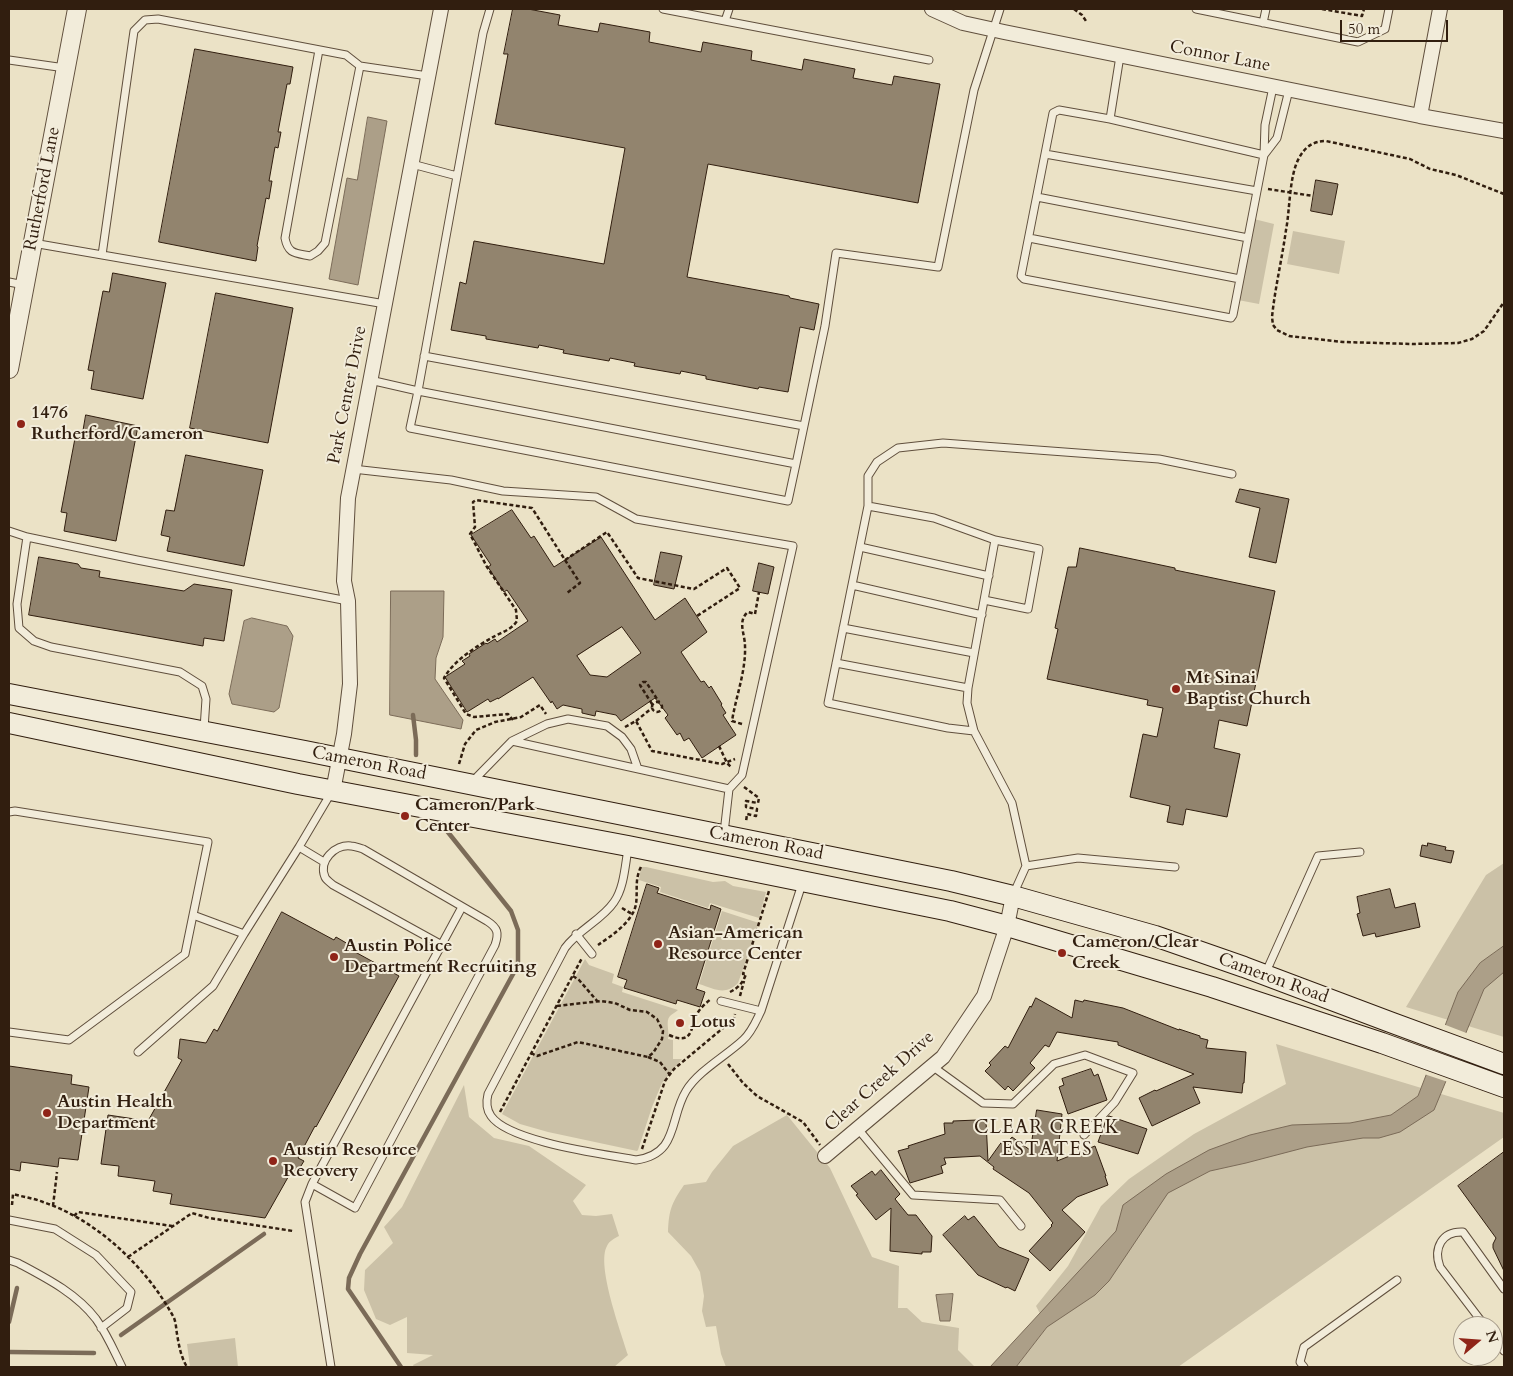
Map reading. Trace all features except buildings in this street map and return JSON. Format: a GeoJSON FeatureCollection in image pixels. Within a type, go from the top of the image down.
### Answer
{"type":"FeatureCollection","features":[{"type":"Feature","properties":{"kind":"main road","name":"Cameron Road"},"geometry":{"type":"LineString","coordinates":[[9,694],[470,784],[941,879],[1013,896],[1155,936],[1504,1064]]}},
{"type":"Feature","properties":{"kind":"main road","name":"Cameron Road"},"geometry":{"type":"LineString","coordinates":[[9,723],[333,791],[803,880],[950,911],[1008,926],[1212,987],[1382,1043],[1504,1087]]}},
{"type":"Feature","properties":{"kind":"street","name":"Rutherford Lane"},"geometry":{"type":"LineString","coordinates":[[9,369],[17,284],[32,243],[77,9]]}},
{"type":"Feature","properties":{"kind":"street","name":"Park Center Drive"},"geometry":{"type":"LineString","coordinates":[[333,791],[344,734],[350,684],[348,601],[344,581],[348,498],[441,9]]}},
{"type":"Feature","properties":{"kind":"street","name":"Connor Lane"},"geometry":{"type":"LineString","coordinates":[[932,9],[962,23],[993,30],[1273,87],[1504,131]]}},
{"type":"Feature","properties":{"kind":"street"},"geometry":{"type":"LineString","coordinates":[[1420,116],[1440,9]]}},
{"type":"Feature","properties":{"kind":"street","name":"Clear Creek Drive"},"geometry":{"type":"LineString","coordinates":[[826,1155],[943,1056],[984,996],[1008,926],[1013,896]]}},
{"type":"Feature","properties":{"kind":"lane"},"geometry":{"type":"LineString","coordinates":[[490,9],[483,33],[410,428],[788,501],[825,326],[836,253],[938,266],[974,90],[1000,9]]}},
{"type":"Feature","properties":{"kind":"lane"},"geometry":{"type":"LineString","coordinates":[[663,9],[929,60]]}},
{"type":"Feature","properties":{"kind":"lane"},"geometry":{"type":"LineString","coordinates":[[725,21],[729,9]]}},
{"type":"Feature","properties":{"kind":"lane"},"geometry":{"type":"LineString","coordinates":[[1196,9],[1358,42],[1385,29],[1389,9]]}},
{"type":"Feature","properties":{"kind":"lane"},"geometry":{"type":"LineString","coordinates":[[1264,22],[1266,9]]}},
{"type":"Feature","properties":{"kind":"lane"},"geometry":{"type":"LineString","coordinates":[[102,255],[134,31],[145,20],[158,19],[319,50],[346,56],[360,66],[428,76]]}},
{"type":"Feature","properties":{"kind":"lane"},"geometry":{"type":"LineString","coordinates":[[319,50],[285,238],[291,252],[310,256],[325,244],[360,66]]}},
{"type":"Feature","properties":{"kind":"lane"},"geometry":{"type":"LineString","coordinates":[[1110,119],[1120,56]]}},
{"type":"Feature","properties":{"kind":"lane"},"geometry":{"type":"LineString","coordinates":[[9,60],[65,68]]}},
{"type":"Feature","properties":{"kind":"lane"},"geometry":{"type":"LineString","coordinates":[[1264,155],[1110,119],[1056,110],[1053,113],[1022,276],[1024,279],[1228,318],[1233,315],[1264,155],[1265,125],[1273,87]]}},
{"type":"Feature","properties":{"kind":"lane"},"geometry":{"type":"LineString","coordinates":[[1264,155],[1277,138],[1289,90]]}},
{"type":"Feature","properties":{"kind":"lane"},"geometry":{"type":"LineString","coordinates":[[1045,154],[1257,189]]}},
{"type":"Feature","properties":{"kind":"lane"},"geometry":{"type":"LineString","coordinates":[[412,164],[457,176]]}},
{"type":"Feature","properties":{"kind":"lane"},"geometry":{"type":"LineString","coordinates":[[1037,198],[1248,238]]}},
{"type":"Feature","properties":{"kind":"lane"},"geometry":{"type":"LineString","coordinates":[[1029,238],[1240,279]]}},
{"type":"Feature","properties":{"kind":"lane"},"geometry":{"type":"LineString","coordinates":[[32,243],[385,304]]}},
{"type":"Feature","properties":{"kind":"lane"},"geometry":{"type":"LineString","coordinates":[[424,356],[804,426]]}},
{"type":"Feature","properties":{"kind":"lane"},"geometry":{"type":"LineString","coordinates":[[370,380],[418,391],[796,464]]}},
{"type":"Feature","properties":{"kind":"lane"},"geometry":{"type":"LineString","coordinates":[[974,731],[948,728],[828,703],[868,506],[868,476],[877,462],[898,448],[943,443],[1159,459],[1232,474]]}},
{"type":"Feature","properties":{"kind":"lane"},"geometry":{"type":"LineString","coordinates":[[353,469],[451,480],[503,491],[596,497],[636,519],[793,546],[742,775],[729,788],[724,836]]}},
{"type":"Feature","properties":{"kind":"lane"},"geometry":{"type":"LineString","coordinates":[[868,506],[934,518],[995,540],[1039,549],[1028,609],[984,600]]}},
{"type":"Feature","properties":{"kind":"lane"},"geometry":{"type":"LineString","coordinates":[[9,531],[27,537],[155,564],[348,601]]}},
{"type":"Feature","properties":{"kind":"lane"},"geometry":{"type":"LineString","coordinates":[[27,537],[17,604],[18,628],[34,641],[51,647],[180,672],[202,686],[206,699],[204,732]]}},
{"type":"Feature","properties":{"kind":"lane"},"geometry":{"type":"LineString","coordinates":[[995,540],[974,653],[967,703],[974,731],[1012,803],[1026,866],[1013,896]]}},
{"type":"Feature","properties":{"kind":"lane"},"geometry":{"type":"LineString","coordinates":[[860,547],[988,576]]}},
{"type":"Feature","properties":{"kind":"lane"},"geometry":{"type":"LineString","coordinates":[[852,584],[982,615]]}},
{"type":"Feature","properties":{"kind":"lane"},"geometry":{"type":"LineString","coordinates":[[843,628],[974,653]]}},
{"type":"Feature","properties":{"kind":"lane"},"geometry":{"type":"LineString","coordinates":[[836,663],[968,688]]}},
{"type":"Feature","properties":{"kind":"lane"},"geometry":{"type":"LineString","coordinates":[[470,784],[512,741],[531,731],[568,719],[607,726],[622,738],[630,749],[638,769]]}},
{"type":"Feature","properties":{"kind":"lane"},"geometry":{"type":"LineString","coordinates":[[512,741],[729,788]]}},
{"type":"Feature","properties":{"kind":"lane"},"geometry":{"type":"LineString","coordinates":[[138,1052],[213,986],[333,791]]}},
{"type":"Feature","properties":{"kind":"lane"},"geometry":{"type":"LineString","coordinates":[[9,812],[15,811],[208,842],[185,954],[69,1040],[9,1032]]}},
{"type":"Feature","properties":{"kind":"lane"},"geometry":{"type":"LineString","coordinates":[[312,1184],[356,1208],[495,945],[498,936],[495,926],[363,849],[342,846],[324,862],[325,878],[333,885],[442,945]]}},
{"type":"Feature","properties":{"kind":"lane"},"geometry":{"type":"LineString","coordinates":[[628,846],[617,897],[608,910],[572,938],[558,958],[488,1094],[486,1101],[487,1109],[495,1120],[535,1140],[638,1160],[652,1156],[666,1145],[686,1091],[697,1078],[751,1031],[761,1011],[803,880]]}},
{"type":"Feature","properties":{"kind":"lane"},"geometry":{"type":"LineString","coordinates":[[299,847],[324,862]]}},
{"type":"Feature","properties":{"kind":"lane"},"geometry":{"type":"LineString","coordinates":[[1265,975],[1318,856],[1360,852]]}},
{"type":"Feature","properties":{"kind":"lane"},"geometry":{"type":"LineString","coordinates":[[1026,866],[1078,858],[1174,867]]}},
{"type":"Feature","properties":{"kind":"lane"},"geometry":{"type":"LineString","coordinates":[[331,1367],[305,1202],[312,1184],[462,907]]}},
{"type":"Feature","properties":{"kind":"lane"},"geometry":{"type":"LineString","coordinates":[[193,915],[244,934]]}},
{"type":"Feature","properties":{"kind":"lane"},"geometry":{"type":"LineString","coordinates":[[576,934],[591,953]]}},
{"type":"Feature","properties":{"kind":"lane"},"geometry":{"type":"LineString","coordinates":[[720,997],[737,1005],[761,1011]]}},
{"type":"Feature","properties":{"kind":"lane"},"geometry":{"type":"LineString","coordinates":[[932,1066],[983,1103],[1013,1104],[1054,1064],[1085,1055],[1133,1073],[1115,1102],[1084,1134]]}},
{"type":"Feature","properties":{"kind":"lane"},"geometry":{"type":"LineString","coordinates":[[858,1129],[913,1195],[1000,1200],[1021,1226]]}},
{"type":"Feature","properties":{"kind":"lane"},"geometry":{"type":"LineString","coordinates":[[9,1220],[55,1229],[96,1255],[131,1292],[127,1308],[101,1328]]}},
{"type":"Feature","properties":{"kind":"lane"},"geometry":{"type":"LineString","coordinates":[[1477,1316],[1440,1267],[1437,1259],[1441,1241],[1456,1232],[1463,1232],[1504,1288]]}},
{"type":"Feature","properties":{"kind":"lane"},"geometry":{"type":"LineString","coordinates":[[9,1260],[18,1262],[71,1294],[96,1319],[122,1367]]}},
{"type":"Feature","properties":{"kind":"lane"},"geometry":{"type":"LineString","coordinates":[[1304,1367],[1300,1362],[1304,1347],[1397,1280]]}},
{"type":"Feature","properties":{"kind":"path"},"geometry":{"type":"LineString","coordinates":[[1074,9],[1082,15],[1086,22]]}},
{"type":"Feature","properties":{"kind":"path"},"geometry":{"type":"LineString","coordinates":[[1322,9],[1362,16],[1364,9]]}},
{"type":"Feature","properties":{"kind":"path"},"geometry":{"type":"LineString","coordinates":[[1504,194],[1456,175],[1430,169],[1410,159],[1326,141],[1316,141],[1305,148],[1298,160],[1293,179],[1272,317],[1273,325],[1277,330],[1289,336],[1343,342],[1458,344],[1472,339],[1484,331],[1504,302]]}},
{"type":"Feature","properties":{"kind":"path"},"geometry":{"type":"LineString","coordinates":[[1257,189],[1313,196]]}},
{"type":"Feature","properties":{"kind":"path"},"geometry":{"type":"LineString","coordinates":[[513,720],[508,714],[474,717],[466,714],[444,678],[467,653],[511,628],[515,624],[517,617],[516,610],[487,567],[470,534],[475,527],[474,502],[476,500],[532,508],[580,584],[567,593]]}},
{"type":"Feature","properties":{"kind":"path"},"geometry":{"type":"LineString","coordinates":[[565,560],[607,532],[638,578],[694,589],[728,568],[740,588],[697,616]]}},
{"type":"Feature","properties":{"kind":"path"},"geometry":{"type":"LineString","coordinates":[[742,732],[743,724],[732,721],[745,660],[746,647],[742,621],[748,612],[755,614],[758,592]]}},
{"type":"Feature","properties":{"kind":"path"},"geometry":{"type":"LineString","coordinates":[[643,682],[646,682],[662,706],[660,711],[655,712],[652,706],[640,685],[643,682]]}},
{"type":"Feature","properties":{"kind":"path"},"geometry":{"type":"LineString","coordinates":[[620,724],[625,727],[636,721],[656,702],[659,702]]}},
{"type":"Feature","properties":{"kind":"path"},"geometry":{"type":"LineString","coordinates":[[459,764],[465,744],[476,730],[495,722],[513,720],[540,705],[547,715],[552,713]]}},
{"type":"Feature","properties":{"kind":"path"},"geometry":{"type":"LineString","coordinates":[[636,721],[652,751],[722,764],[736,758]]}},
{"type":"Feature","properties":{"kind":"path"},"geometry":{"type":"LineString","coordinates":[[719,746],[727,763],[733,770]]}},
{"type":"Feature","properties":{"kind":"path"},"geometry":{"type":"LineString","coordinates":[[744,787],[759,798],[758,803],[746,801],[746,807],[757,809],[756,816],[747,814],[746,822]]}},
{"type":"Feature","properties":{"kind":"path"},"geometry":{"type":"LineString","coordinates":[[495,1120],[583,957],[591,953],[612,935],[632,914],[636,904],[638,871],[642,864]]}},
{"type":"Feature","properties":{"kind":"path"},"geometry":{"type":"LineString","coordinates":[[638,1160],[665,1081],[674,1069],[734,1018],[746,974],[744,974],[770,890]]}},
{"type":"Feature","properties":{"kind":"path"},"geometry":{"type":"LineString","coordinates":[[622,908],[632,914]]}},
{"type":"Feature","properties":{"kind":"path"},"geometry":{"type":"LineString","coordinates":[[573,976],[579,980],[598,1002]]}},
{"type":"Feature","properties":{"kind":"path"},"geometry":{"type":"LineString","coordinates":[[669,1035],[677,1038],[689,1035],[694,1028],[698,1012],[711,998],[720,997],[736,989],[744,980]]}},
{"type":"Feature","properties":{"kind":"path"},"geometry":{"type":"LineString","coordinates":[[557,1006],[598,1002],[615,1003],[630,1010],[647,1012],[657,1019],[663,1031],[662,1039],[648,1057]]}},
{"type":"Feature","properties":{"kind":"path"},"geometry":{"type":"LineString","coordinates":[[531,1053],[537,1056],[578,1042],[648,1057],[660,1062],[670,1075]]}},
{"type":"Feature","properties":{"kind":"path"},"geometry":{"type":"LineString","coordinates":[[727,1064],[743,1084],[757,1096],[803,1122],[826,1155]]}},
{"type":"Feature","properties":{"kind":"path"},"geometry":{"type":"LineString","coordinates":[[53,1206],[57,1172]]}},
{"type":"Feature","properties":{"kind":"path"},"geometry":{"type":"LineString","coordinates":[[9,1193],[43,1202],[74,1216],[102,1234],[128,1257],[150,1281],[175,1317],[180,1350],[187,1367]]}},
{"type":"Feature","properties":{"kind":"path"},"geometry":{"type":"LineString","coordinates":[[12,1206],[13,1194]]}},
{"type":"Feature","properties":{"kind":"path"},"geometry":{"type":"LineString","coordinates":[[74,1216],[78,1212],[172,1226]]}},
{"type":"Feature","properties":{"kind":"path"},"geometry":{"type":"LineString","coordinates":[[128,1257],[192,1213],[209,1218],[293,1231]]}},
{"type":"Feature","properties":{"kind":"shaded area"},"geometry":{"type":"Polygon","coordinates":[[[368,117],[387,121],[358,285],[329,279],[347,178],[357,180],[368,117]]]}},
{"type":"Feature","properties":{"kind":"shaded area"},"geometry":{"type":"Polygon","coordinates":[[[1254,219],[1274,224],[1259,304],[1238,300],[1254,219]]]}},
{"type":"Feature","properties":{"kind":"shaded area"},"geometry":{"type":"Polygon","coordinates":[[[1293,231],[1345,241],[1339,274],[1287,264],[1293,231]]]}},
{"type":"Feature","properties":{"kind":"shaded area"},"geometry":{"type":"Polygon","coordinates":[[[391,591],[444,591],[443,637],[436,658],[435,679],[463,720],[461,729],[390,715],[391,591]]]}},
{"type":"Feature","properties":{"kind":"shaded area"},"geometry":{"type":"Polygon","coordinates":[[[252,618],[287,626],[293,636],[279,708],[274,712],[232,704],[229,694],[244,621],[252,618]]]}},
{"type":"Feature","properties":{"kind":"shaded area"},"geometry":{"type":"Polygon","coordinates":[[[1504,863],[1504,1037],[1406,1007],[1486,875],[1504,863]]]}},
{"type":"Feature","properties":{"kind":"shaded area"},"geometry":{"type":"Polygon","coordinates":[[[641,867],[713,882],[725,881],[733,886],[766,892],[759,918],[710,903],[708,908],[660,892],[661,887],[639,880],[641,867]]]}},
{"type":"Feature","properties":{"kind":"shaded area"},"geometry":{"type":"Polygon","coordinates":[[[722,911],[759,923],[738,983],[729,989],[720,990],[699,984],[722,911]]]}},
{"type":"Feature","properties":{"kind":"shaded area"},"geometry":{"type":"Polygon","coordinates":[[[1504,946],[1504,972],[1484,989],[1434,1110],[1400,1132],[1379,1138],[1363,1138],[1307,1147],[1210,1171],[1168,1193],[1109,1281],[1095,1295],[1047,1327],[1016,1367],[990,1367],[1116,1231],[1123,1205],[1166,1174],[1209,1150],[1250,1135],[1292,1125],[1350,1123],[1391,1115],[1418,1096],[1458,992],[1480,963],[1504,946]]]}},
{"type":"Feature","properties":{"kind":"shaded area"},"geometry":{"type":"Polygon","coordinates":[[[585,959],[589,965],[614,974],[612,983],[623,987],[622,992],[678,1010],[669,1018],[668,1039],[673,1040],[673,1059],[682,1059],[662,1083],[637,1151],[548,1132],[520,1124],[502,1114],[585,959]]]}},
{"type":"Feature","properties":{"kind":"shaded area"},"geometry":{"type":"Polygon","coordinates":[[[1276,1044],[1504,1113],[1504,1137],[1178,1367],[1016,1367],[1047,1327],[1036,1306],[1068,1266],[1101,1206],[1129,1179],[1194,1134],[1286,1084],[1276,1044]]]}},
{"type":"Feature","properties":{"kind":"shaded area"},"geometry":{"type":"Polygon","coordinates":[[[464,1085],[469,1117],[494,1138],[529,1146],[586,1185],[573,1201],[582,1215],[612,1214],[619,1236],[607,1246],[604,1255],[605,1268],[615,1315],[628,1355],[614,1367],[414,1367],[413,1365],[433,1355],[407,1353],[407,1317],[390,1325],[376,1319],[364,1290],[365,1270],[393,1243],[384,1227],[402,1207],[464,1085]]]}},
{"type":"Feature","properties":{"kind":"shaded area"},"geometry":{"type":"Polygon","coordinates":[[[787,1115],[830,1168],[872,1257],[899,1266],[898,1308],[907,1308],[922,1322],[959,1328],[958,1350],[975,1367],[726,1367],[721,1354],[716,1326],[706,1327],[702,1311],[704,1296],[700,1272],[691,1256],[668,1232],[670,1212],[673,1202],[684,1185],[706,1182],[733,1146],[787,1115]]]}},
{"type":"Feature","properties":{"kind":"shaded area"},"geometry":{"type":"Polygon","coordinates":[[[953,1294],[950,1321],[940,1321],[936,1295],[953,1294]]]}},
{"type":"Feature","properties":{"kind":"shaded area"},"geometry":{"type":"Polygon","coordinates":[[[235,1338],[238,1367],[190,1367],[187,1344],[235,1338]]]}},
{"type":"Feature","properties":{"kind":"pier"},"geometry":{"type":"Polygon","coordinates":[[[1443,1024],[1469,1034],[1448,1082],[1424,1074],[1443,1024]]]}},
{"type":"Feature","properties":{"kind":"waterway"},"geometry":{"type":"LineString","coordinates":[[413,715],[416,755]]}},
{"type":"Feature","properties":{"kind":"waterway"},"geometry":{"type":"LineString","coordinates":[[401,1367],[348,1289],[349,1278],[360,1254],[518,965],[518,930],[511,911],[443,826]]}},
{"type":"Feature","properties":{"kind":"waterway"},"geometry":{"type":"LineString","coordinates":[[121,1335],[264,1234]]}},
{"type":"Feature","properties":{"kind":"waterway"},"geometry":{"type":"LineString","coordinates":[[9,1322],[17,1288]]}},
{"type":"Feature","properties":{"kind":"waterway"},"geometry":{"type":"LineString","coordinates":[[9,1352],[94,1353]]}},
{"type":"Feature","properties":{"kind":"place","name":"1476 Rutherford/Cameron"},"geometry":{"type":"Point","coordinates":[21,424]}},
{"type":"Feature","properties":{"kind":"place","name":"Mt Sinai Baptist Church"},"geometry":{"type":"Point","coordinates":[1176,689]}},
{"type":"Feature","properties":{"kind":"place","name":"Cameron/Park Center"},"geometry":{"type":"Point","coordinates":[405,816]}},
{"type":"Feature","properties":{"kind":"place","name":"Asian-American Resource Center"},"geometry":{"type":"Point","coordinates":[658,944]}},
{"type":"Feature","properties":{"kind":"place","name":"Cameron/Clear Creek"},"geometry":{"type":"Point","coordinates":[1062,953]}},
{"type":"Feature","properties":{"kind":"place","name":"Austin Police Department Recruiting"},"geometry":{"type":"Point","coordinates":[334,957]}},
{"type":"Feature","properties":{"kind":"place","name":"Lotus"},"geometry":{"type":"Point","coordinates":[680,1023]}},
{"type":"Feature","properties":{"kind":"place","name":"Austin Health Department"},"geometry":{"type":"Point","coordinates":[47,1113]}},
{"type":"Feature","properties":{"kind":"place","name":"Austin Resource Recovery"},"geometry":{"type":"Point","coordinates":[273,1161]}},
{"type":"Feature","properties":{"kind":"district","name":"CLEAR CREEK ESTATES"},"geometry":{"type":"Point","coordinates":[1047,1140]}}]}
